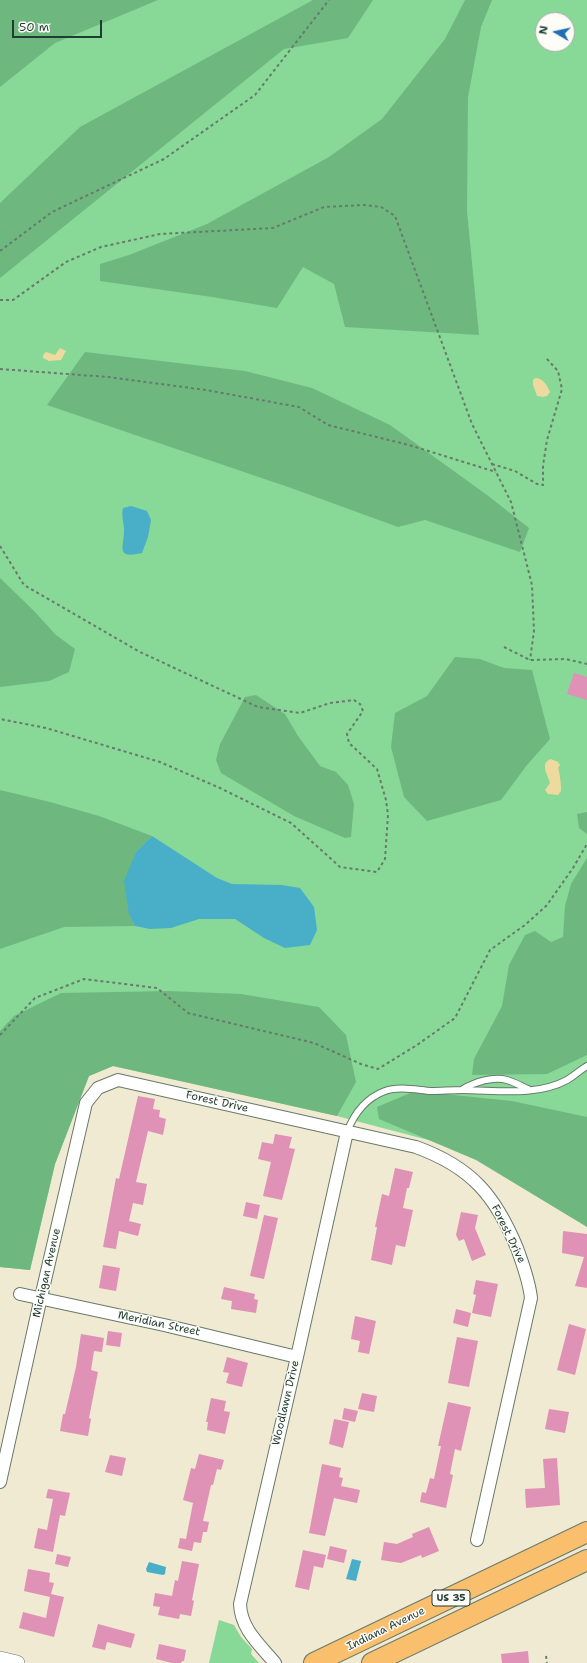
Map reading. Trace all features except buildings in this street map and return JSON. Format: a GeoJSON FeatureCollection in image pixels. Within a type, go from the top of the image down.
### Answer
{"type":"FeatureCollection","features":[{"type":"Feature","properties":{"kind":"main road","name":"Indiana Avenue"},"geometry":{"type":"LineString","coordinates":[[314,1663],[587,1532]]}},
{"type":"Feature","properties":{"kind":"main road","name":"US 35"},"geometry":{"type":"LineString","coordinates":[[372,1663],[587,1560]]}},
{"type":"Feature","properties":{"kind":"street","name":"Forest Drive"},"geometry":{"type":"LineString","coordinates":[[118,1080],[385,1140],[427,1151],[453,1164],[471,1177],[487,1192],[500,1212],[511,1234],[527,1274],[531,1298],[478,1540]]}},
{"type":"Feature","properties":{"kind":"street","name":"Michigan Avenue"},"geometry":{"type":"LineString","coordinates":[[0,1482],[40,1300],[86,1103],[98,1088],[118,1080]]}},
{"type":"Feature","properties":{"kind":"street","name":"Woodlawn Drive"},"geometry":{"type":"LineString","coordinates":[[275,1663],[245,1626],[240,1615],[240,1604],[297,1357],[346,1132]]}},
{"type":"Feature","properties":{"kind":"street","name":"Meridian Street"},"geometry":{"type":"LineString","coordinates":[[20,1294],[40,1300],[164,1325],[297,1357]]}},
{"type":"Feature","properties":{"kind":"street"},"geometry":{"type":"LineString","coordinates":[[0,1659],[17,1663]]}},
{"type":"Feature","properties":{"kind":"lane"},"geometry":{"type":"LineString","coordinates":[[346,1132],[352,1118],[360,1108],[372,1098],[386,1091],[402,1089],[506,1092],[541,1089],[566,1080],[587,1066]]}},
{"type":"Feature","properties":{"kind":"lane"},"geometry":{"type":"LineString","coordinates":[[462,1090],[495,1078],[507,1080],[530,1089]]}},
{"type":"Feature","properties":{"kind":"path"},"geometry":{"type":"LineString","coordinates":[[0,251],[52,212],[164,159],[255,95],[329,0]]}},
{"type":"Feature","properties":{"kind":"path"},"geometry":{"type":"LineString","coordinates":[[0,300],[13,300],[66,262],[101,247],[160,234],[273,228],[324,207],[364,205],[381,207],[395,216],[472,424],[511,502],[532,585],[534,631],[530,660]]}},
{"type":"Feature","properties":{"kind":"path"},"geometry":{"type":"LineString","coordinates":[[492,464],[515,471],[538,484],[543,485],[543,466],[547,440],[562,389],[558,371],[546,358]]}},
{"type":"Feature","properties":{"kind":"path"},"geometry":{"type":"LineString","coordinates":[[0,369],[108,377],[206,390],[299,407],[328,425],[409,445],[496,472]]}},
{"type":"Feature","properties":{"kind":"path"},"geometry":{"type":"LineString","coordinates":[[0,546],[24,585],[138,651],[258,707],[300,713],[330,703],[354,700],[360,704],[363,711],[347,734],[349,743],[377,769],[386,800],[388,814],[385,859],[377,872],[340,867],[291,823],[160,762],[46,728],[0,719]]}},
{"type":"Feature","properties":{"kind":"path"},"geometry":{"type":"LineString","coordinates":[[504,647],[530,660],[566,659],[587,664]]}},
{"type":"Feature","properties":{"kind":"path"},"geometry":{"type":"LineString","coordinates":[[0,1035],[35,998],[84,979],[157,988],[188,1013],[314,1043],[360,1064],[378,1069],[417,1045],[455,1018],[490,950],[525,925],[547,905],[573,868],[587,844]]}},
{"type":"Feature","properties":{"kind":"path"},"geometry":{"type":"LineString","coordinates":[[546,1656],[547,1663]]}},
{"type":"Feature","properties":{"kind":"green space"},"geometry":{"type":"Polygon","coordinates":[[[0,0],[587,0],[587,1168],[447,1145],[337,1116],[113,1066],[89,1076],[55,1164],[30,1270],[0,1267],[0,0]]]}},
{"type":"Feature","properties":{"kind":"green space"},"geometry":{"type":"Polygon","coordinates":[[[0,0],[158,0],[55,43],[0,87],[0,0]]]}},
{"type":"Feature","properties":{"kind":"green space"},"geometry":{"type":"Polygon","coordinates":[[[313,0],[373,0],[348,38],[284,49],[0,278],[0,203],[80,127],[313,0]]]}},
{"type":"Feature","properties":{"kind":"green space"},"geometry":{"type":"Polygon","coordinates":[[[465,0],[492,0],[481,27],[468,97],[467,211],[479,335],[345,327],[334,284],[303,267],[277,308],[100,281],[100,264],[129,255],[207,224],[329,157],[382,119],[445,39],[465,0]]]}},
{"type":"Feature","properties":{"kind":"green space"},"geometry":{"type":"Polygon","coordinates":[[[85,352],[245,371],[312,388],[390,425],[487,495],[529,528],[520,552],[425,520],[398,527],[291,488],[47,405],[85,352]]]}},
{"type":"Feature","properties":{"kind":"green space"},"geometry":{"type":"Polygon","coordinates":[[[0,578],[56,635],[75,649],[69,672],[49,681],[0,687],[0,578]]]}},
{"type":"Feature","properties":{"kind":"green space"},"geometry":{"type":"Polygon","coordinates":[[[455,657],[480,659],[504,668],[532,670],[550,739],[527,765],[501,800],[427,821],[404,797],[391,747],[395,713],[427,696],[455,657]]]}},
{"type":"Feature","properties":{"kind":"green space"},"geometry":{"type":"Polygon","coordinates":[[[256,695],[285,714],[298,736],[320,766],[336,772],[348,785],[354,804],[351,837],[345,838],[294,816],[221,773],[216,760],[220,744],[245,697],[256,695]]]}},
{"type":"Feature","properties":{"kind":"green space"},"geometry":{"type":"Polygon","coordinates":[[[0,790],[99,816],[152,836],[136,852],[129,915],[135,926],[64,927],[0,949],[0,790]]]}},
{"type":"Feature","properties":{"kind":"green space"},"geometry":{"type":"Polygon","coordinates":[[[587,812],[587,834],[579,828],[577,814],[587,812]]]}},
{"type":"Feature","properties":{"kind":"green space"},"geometry":{"type":"Polygon","coordinates":[[[587,858],[587,1055],[547,1074],[472,1075],[474,1059],[502,1006],[509,965],[525,935],[535,931],[551,942],[563,937],[565,906],[571,884],[587,858]]]}},
{"type":"Feature","properties":{"kind":"green space"},"geometry":{"type":"Polygon","coordinates":[[[168,991],[241,994],[319,1007],[346,1035],[356,1082],[337,1116],[113,1066],[89,1076],[55,1164],[30,1270],[0,1267],[0,1031],[14,1016],[61,993],[168,991]]]}},
{"type":"Feature","properties":{"kind":"green space"},"geometry":{"type":"Polygon","coordinates":[[[415,1091],[512,1101],[587,1117],[587,1227],[476,1160],[379,1119],[377,1107],[415,1091]]]}},
{"type":"Feature","properties":{"kind":"green space"},"geometry":{"type":"Polygon","coordinates":[[[219,1620],[234,1625],[241,1637],[252,1649],[251,1654],[259,1663],[209,1663],[219,1620]]]}},
{"type":"Feature","properties":{"kind":"sand"},"geometry":{"type":"Polygon","coordinates":[[[60,348],[66,351],[61,360],[49,361],[43,358],[43,355],[46,352],[55,355],[60,348]]]}},
{"type":"Feature","properties":{"kind":"sand"},"geometry":{"type":"Polygon","coordinates":[[[535,378],[540,379],[546,384],[550,392],[547,396],[537,396],[533,385],[533,380],[535,378]]]}},
{"type":"Feature","properties":{"kind":"sand"},"geometry":{"type":"Polygon","coordinates":[[[551,759],[558,762],[560,765],[558,768],[561,791],[558,795],[548,794],[545,790],[550,783],[545,766],[547,761],[551,759]]]}},
{"type":"Feature","properties":{"kind":"water"},"geometry":{"type":"Polygon","coordinates":[[[131,506],[147,511],[151,520],[148,537],[142,553],[128,554],[124,553],[123,550],[124,530],[122,511],[123,508],[131,506]]]}},
{"type":"Feature","properties":{"kind":"water"},"geometry":{"type":"Polygon","coordinates":[[[152,836],[217,878],[232,884],[282,885],[300,888],[314,907],[317,930],[310,945],[285,948],[264,938],[235,919],[199,919],[171,928],[150,929],[135,926],[129,915],[124,881],[136,852],[152,836]]]}},
{"type":"Feature","properties":{"kind":"water"},"geometry":{"type":"Polygon","coordinates":[[[352,1559],[361,1561],[356,1581],[346,1579],[352,1559]]]}},
{"type":"Feature","properties":{"kind":"water"},"geometry":{"type":"Polygon","coordinates":[[[149,1562],[166,1567],[165,1574],[163,1575],[147,1572],[146,1569],[149,1562]]]}}]}
